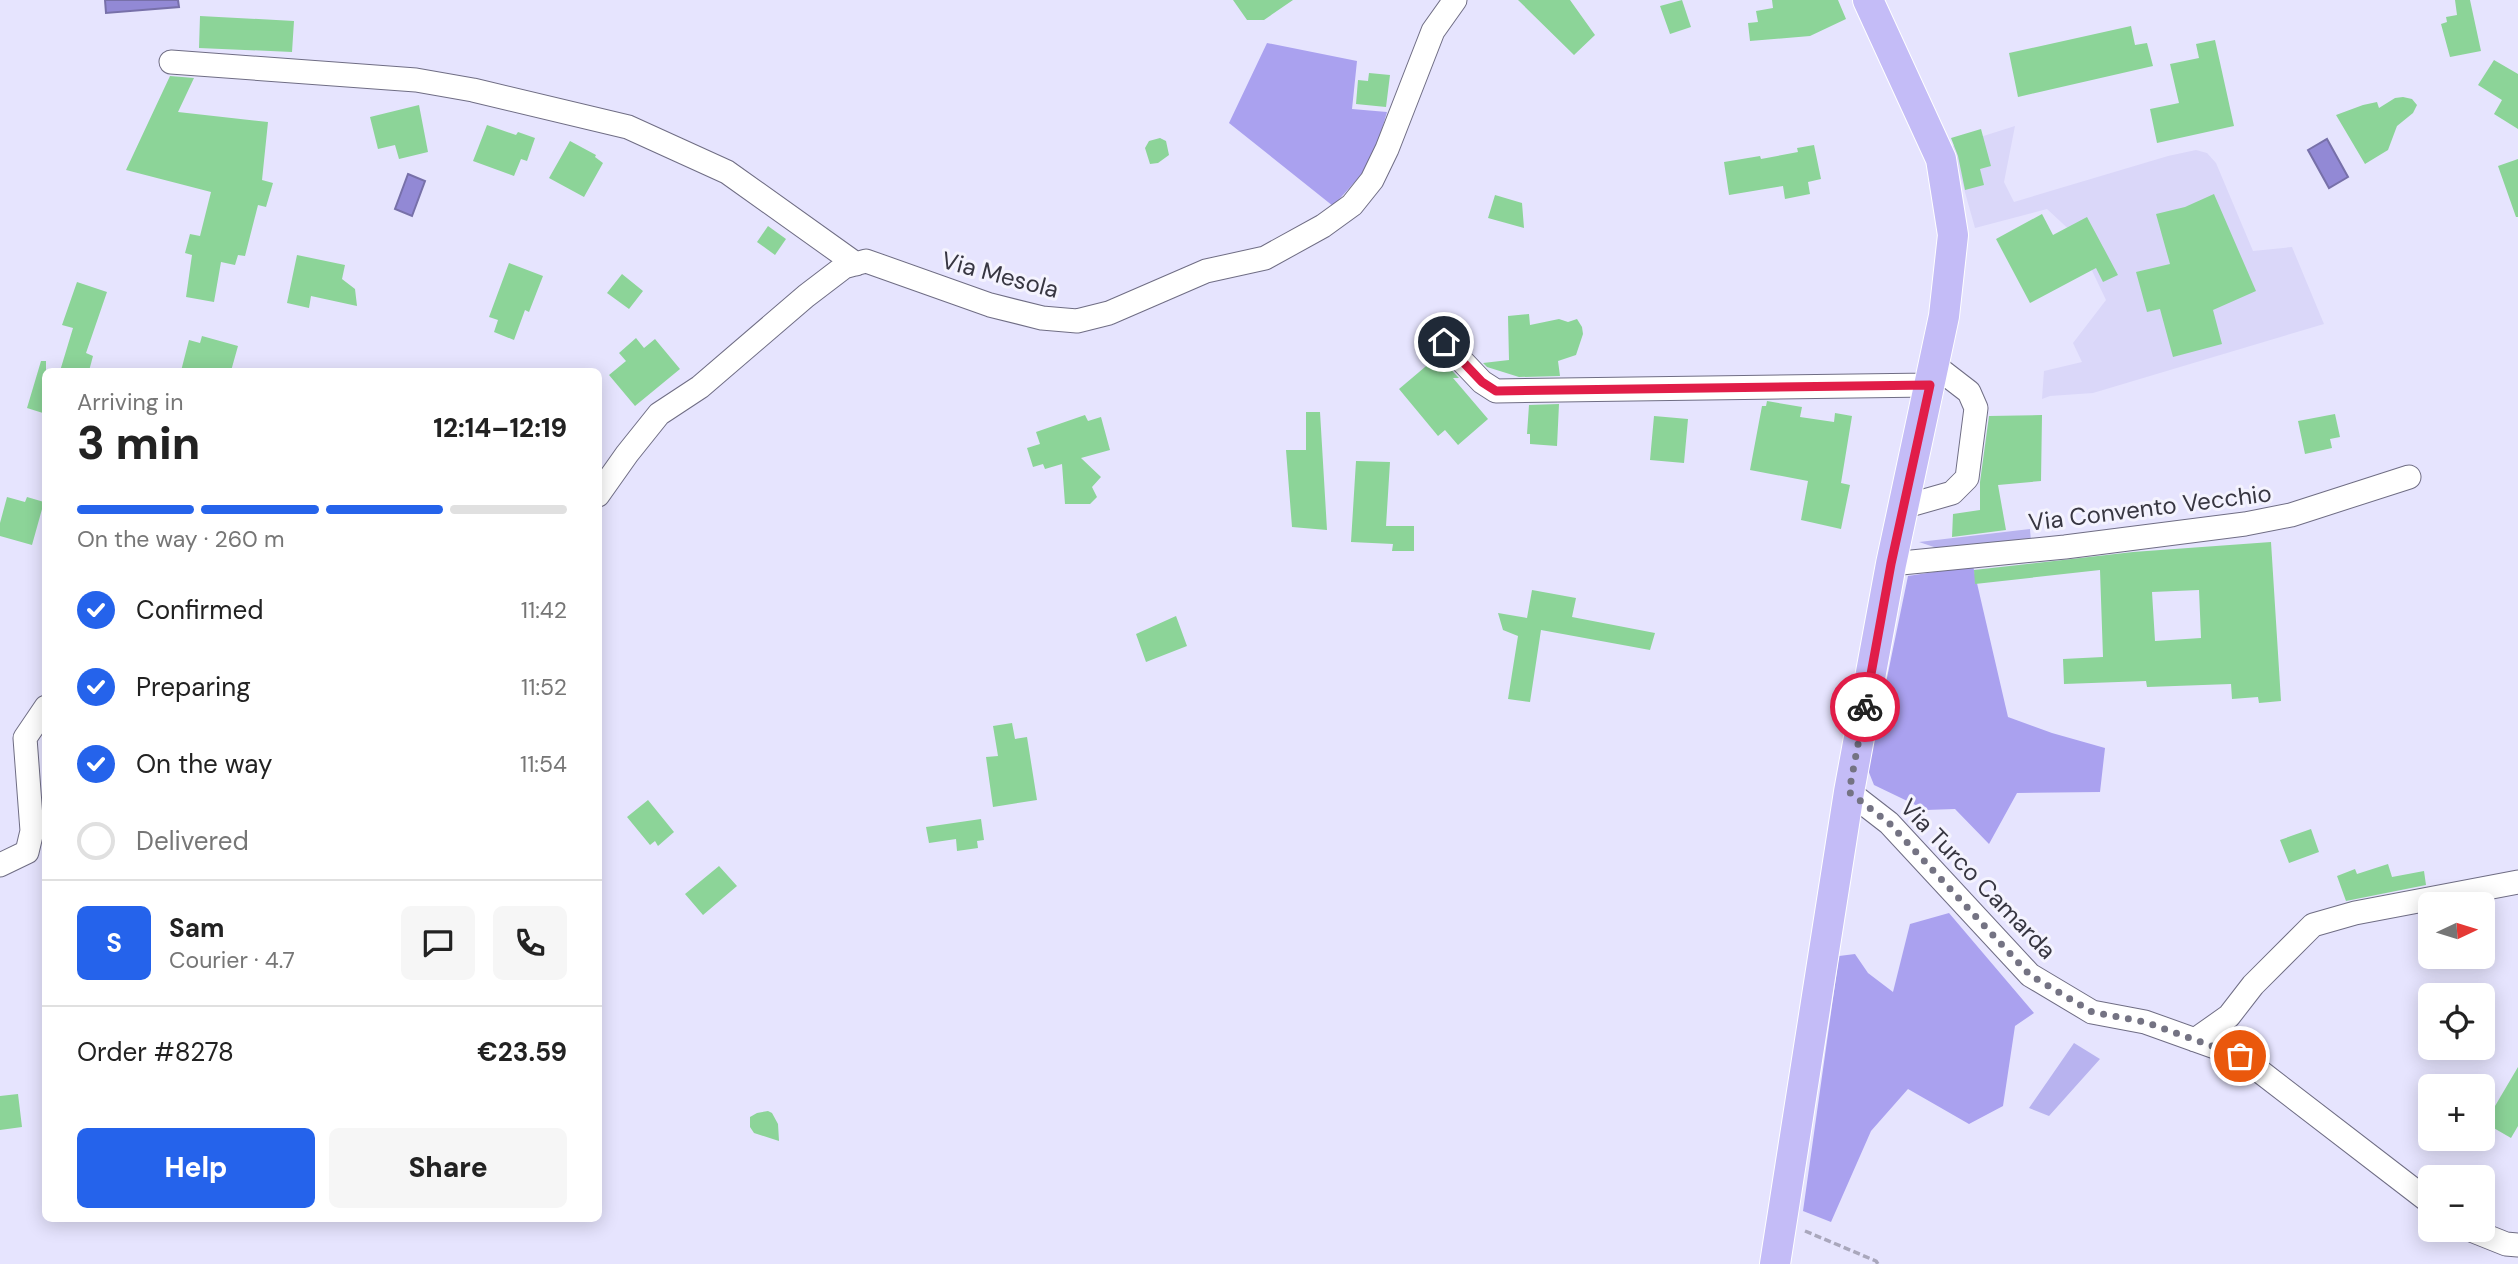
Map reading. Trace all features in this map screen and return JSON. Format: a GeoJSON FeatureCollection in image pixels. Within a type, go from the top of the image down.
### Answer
{"type":"FeatureCollection","features":[{"type":"Feature","properties":{"kind":"main road"},"geometry":{"type":"LineString","coordinates":[[1775,1264],[1849,792],[1891,564],[1944,316],[1953,235],[1941,159],[1868,0]]}},
{"type":"Feature","properties":{"kind":"street","name":"Via Mesola"},"geometry":{"type":"LineString","coordinates":[[856,264],[866,261],[989,305],[1042,318],[1077,321],[1109,313],[1206,271],[1265,258],[1324,226],[1352,205],[1372,180],[1387,149],[1433,31],[1455,0]]}},
{"type":"Feature","properties":{"kind":"street"},"geometry":{"type":"LineString","coordinates":[[171,62],[416,80],[473,90],[628,127],[727,172],[856,264]]}},
{"type":"Feature","properties":{"kind":"street"},"geometry":{"type":"LineString","coordinates":[[602,489],[659,414],[700,387],[844,267],[856,264]]}},
{"type":"Feature","properties":{"kind":"street"},"geometry":{"type":"LineString","coordinates":[[1444,342],[1482,382],[1496,391],[1932,375],[1969,392],[1976,408],[1967,478],[1952,493],[1903,507]]}},
{"type":"Feature","properties":{"kind":"street","name":"Via Convento Vecchio"},"geometry":{"type":"LineString","coordinates":[[1891,564],[2065,547],[2245,524],[2291,515],[2409,477]]}},
{"type":"Feature","properties":{"kind":"street"},"geometry":{"type":"LineString","coordinates":[[0,865],[27,852],[32,831],[25,738],[42,713]]}},
{"type":"Feature","properties":{"kind":"street","name":"Via Turco Camarda"},"geometry":{"type":"LineString","coordinates":[[1849,792],[1889,823],[2030,975],[2092,1012],[2145,1022],[2240,1056],[2418,1193]]}},
{"type":"Feature","properties":{"kind":"street"},"geometry":{"type":"LineString","coordinates":[[2195,1040],[2229,1016],[2253,985],[2313,925],[2355,913],[2518,882]]}},
{"type":"Feature","properties":{"kind":"street"},"geometry":{"type":"LineString","coordinates":[[2495,1240],[2518,1245]]}},
{"type":"Feature","properties":{"kind":"path"},"geometry":{"type":"LineString","coordinates":[[1781,1220],[1878,1264]]}},
{"type":"Feature","properties":{"kind":"shaded area"},"geometry":{"type":"Polygon","coordinates":[[[105,0],[178,0],[179,7],[106,13],[105,0]]]}},
{"type":"Feature","properties":{"kind":"shaded area"},"geometry":{"type":"Polygon","coordinates":[[[1267,43],[1357,61],[1352,109],[1387,112],[1372,163],[1333,206],[1229,123],[1267,43]]]}},
{"type":"Feature","properties":{"kind":"shaded area"},"geometry":{"type":"Polygon","coordinates":[[[2015,126],[2004,182],[2014,202],[2168,156],[2196,150],[2207,153],[2216,163],[2253,251],[2292,247],[2324,324],[2093,393],[2042,399],[2044,371],[2082,362],[2073,343],[2106,300],[2075,235],[2047,209],[1975,228],[1952,146],[2015,126]]]}},
{"type":"Feature","properties":{"kind":"shaded area"},"geometry":{"type":"Polygon","coordinates":[[[2327,139],[2348,177],[2329,188],[2308,150],[2327,139]]]}},
{"type":"Feature","properties":{"kind":"shaded area"},"geometry":{"type":"Polygon","coordinates":[[[408,174],[425,181],[412,216],[395,209],[408,174]]]}},
{"type":"Feature","properties":{"kind":"shaded area"},"geometry":{"type":"Polygon","coordinates":[[[2030,529],[2031,542],[1946,551],[1919,542],[2030,529]]]}},
{"type":"Feature","properties":{"kind":"shaded area"},"geometry":{"type":"Polygon","coordinates":[[[1973,566],[2008,717],[2105,748],[2100,792],[2017,793],[1989,844],[1955,809],[1926,810],[1874,785],[1868,770],[1908,576],[1973,566]]]}},
{"type":"Feature","properties":{"kind":"shaded area"},"geometry":{"type":"Polygon","coordinates":[[[1949,913],[2034,1013],[2015,1026],[2003,1106],[1969,1124],[1908,1089],[1871,1131],[1831,1222],[1803,1211],[1839,956],[1855,954],[1868,973],[1893,992],[1910,924],[1949,913]]]}},
{"type":"Feature","properties":{"kind":"shaded area"},"geometry":{"type":"Polygon","coordinates":[[[2074,1043],[2100,1059],[2049,1116],[2029,1108],[2074,1043]]]}},
{"type":"Feature","properties":{"kind":"building"},"geometry":{"type":"Polygon","coordinates":[[[1233,0],[1293,0],[1264,20],[1247,20],[1233,0]]]}},
{"type":"Feature","properties":{"kind":"building"},"geometry":{"type":"Polygon","coordinates":[[[1518,0],[1570,0],[1595,35],[1574,55],[1518,0]]]}},
{"type":"Feature","properties":{"kind":"building"},"geometry":{"type":"Polygon","coordinates":[[[1682,0],[1691,27],[1670,34],[1660,6],[1682,0]]]}},
{"type":"Feature","properties":{"kind":"building"},"geometry":{"type":"Polygon","coordinates":[[[1772,0],[1838,0],[1846,19],[1810,36],[1750,41],[1748,23],[1758,22],[1756,11],[1773,8],[1772,0]]]}},
{"type":"Feature","properties":{"kind":"building"},"geometry":{"type":"Polygon","coordinates":[[[2455,0],[2470,0],[2481,51],[2450,57],[2441,24],[2447,22],[2446,17],[2457,15],[2455,0]]]}},
{"type":"Feature","properties":{"kind":"building"},"geometry":{"type":"Polygon","coordinates":[[[200,16],[294,21],[292,52],[199,48],[200,16]]]}},
{"type":"Feature","properties":{"kind":"building"},"geometry":{"type":"Polygon","coordinates":[[[2131,26],[2135,45],[2147,43],[2153,66],[2018,97],[2009,53],[2131,26]]]}},
{"type":"Feature","properties":{"kind":"building"},"geometry":{"type":"Polygon","coordinates":[[[2215,40],[2234,126],[2157,143],[2150,109],[2179,103],[2170,64],[2199,58],[2196,44],[2215,40]]]}},
{"type":"Feature","properties":{"kind":"building"},"geometry":{"type":"Polygon","coordinates":[[[2494,60],[2518,74],[2518,129],[2494,114],[2502,100],[2478,85],[2494,60]]]}},
{"type":"Feature","properties":{"kind":"building"},"geometry":{"type":"Polygon","coordinates":[[[1369,73],[1390,75],[1386,107],[1356,104],[1358,80],[1368,81],[1369,73]]]}},
{"type":"Feature","properties":{"kind":"building"},"geometry":{"type":"Polygon","coordinates":[[[170,76],[194,78],[178,112],[268,122],[262,180],[273,183],[266,207],[258,205],[245,256],[238,255],[235,265],[221,262],[214,302],[186,297],[192,255],[185,253],[190,234],[200,236],[211,192],[126,170],[170,76]]]}},
{"type":"Feature","properties":{"kind":"building"},"geometry":{"type":"Polygon","coordinates":[[[2395,98],[2412,99],[2417,105],[2413,113],[2397,126],[2388,150],[2365,164],[2336,115],[2377,102],[2379,108],[2395,98]]]}},
{"type":"Feature","properties":{"kind":"building"},"geometry":{"type":"Polygon","coordinates":[[[419,105],[428,152],[399,159],[395,145],[378,149],[370,117],[419,105]]]}},
{"type":"Feature","properties":{"kind":"building"},"geometry":{"type":"Polygon","coordinates":[[[487,125],[535,138],[527,161],[521,159],[514,176],[473,161],[487,125]]]}},
{"type":"Feature","properties":{"kind":"building"},"geometry":{"type":"Polygon","coordinates":[[[1981,129],[1991,166],[1980,169],[1984,185],[1965,190],[1951,138],[1981,129]]]}},
{"type":"Feature","properties":{"kind":"building"},"geometry":{"type":"Polygon","coordinates":[[[1160,138],[1166,141],[1169,155],[1158,163],[1150,164],[1145,148],[1149,141],[1160,138]]]}},
{"type":"Feature","properties":{"kind":"building"},"geometry":{"type":"Polygon","coordinates":[[[570,141],[596,155],[603,163],[584,197],[549,178],[570,141]]]}},
{"type":"Feature","properties":{"kind":"building"},"geometry":{"type":"Polygon","coordinates":[[[1814,145],[1821,179],[1808,182],[1810,194],[1785,199],[1783,186],[1729,195],[1724,162],[1760,156],[1761,159],[1798,152],[1797,148],[1814,145]]]}},
{"type":"Feature","properties":{"kind":"building"},"geometry":{"type":"Polygon","coordinates":[[[2518,159],[2518,217],[2516,217],[2498,166],[2518,159]]]}},
{"type":"Feature","properties":{"kind":"building"},"geometry":{"type":"Polygon","coordinates":[[[2214,194],[2256,291],[2213,310],[2222,344],[2173,357],[2160,309],[2147,312],[2136,272],[2170,264],[2156,214],[2185,207],[2214,194]]]}},
{"type":"Feature","properties":{"kind":"building"},"geometry":{"type":"Polygon","coordinates":[[[1495,195],[1522,203],[1524,228],[1488,218],[1495,195]]]}},
{"type":"Feature","properties":{"kind":"building"},"geometry":{"type":"Polygon","coordinates":[[[2042,214],[2053,235],[2087,217],[2118,275],[2103,282],[2096,268],[2030,303],[1996,239],[2042,214]]]}},
{"type":"Feature","properties":{"kind":"building"},"geometry":{"type":"Polygon","coordinates":[[[768,226],[786,239],[775,255],[757,242],[768,226]]]}},
{"type":"Feature","properties":{"kind":"building"},"geometry":{"type":"Polygon","coordinates":[[[297,255],[345,265],[342,279],[355,289],[357,306],[311,296],[309,308],[287,303],[297,255]]]}},
{"type":"Feature","properties":{"kind":"building"},"geometry":{"type":"Polygon","coordinates":[[[509,263],[543,276],[529,312],[525,310],[514,340],[494,332],[498,320],[489,317],[509,263]]]}},
{"type":"Feature","properties":{"kind":"building"},"geometry":{"type":"Polygon","coordinates":[[[622,274],[643,291],[629,309],[607,293],[622,274]]]}},
{"type":"Feature","properties":{"kind":"building"},"geometry":{"type":"Polygon","coordinates":[[[77,282],[107,292],[86,353],[93,356],[90,368],[61,368],[73,328],[62,325],[77,282]]]}},
{"type":"Feature","properties":{"kind":"building"},"geometry":{"type":"Polygon","coordinates":[[[1529,314],[1530,325],[1559,319],[1568,322],[1577,319],[1582,327],[1583,334],[1576,355],[1558,361],[1560,376],[1519,377],[1487,367],[1483,363],[1509,360],[1508,316],[1529,314]]]}},
{"type":"Feature","properties":{"kind":"building"},"geometry":{"type":"Polygon","coordinates":[[[202,336],[238,346],[232,368],[182,368],[189,340],[200,343],[202,336]]]}},
{"type":"Feature","properties":{"kind":"building"},"geometry":{"type":"Polygon","coordinates":[[[636,338],[644,348],[655,339],[680,369],[635,406],[609,375],[626,361],[619,353],[636,338]]]}},
{"type":"Feature","properties":{"kind":"building"},"geometry":{"type":"Polygon","coordinates":[[[1438,356],[1459,378],[1453,378],[1488,419],[1458,445],[1445,430],[1438,436],[1399,389],[1438,356]]]}},
{"type":"Feature","properties":{"kind":"building"},"geometry":{"type":"Polygon","coordinates":[[[41,361],[46,361],[46,368],[42,368],[42,413],[27,408],[41,361]]]}},
{"type":"Feature","properties":{"kind":"building"},"geometry":{"type":"Polygon","coordinates":[[[1767,401],[1802,407],[1800,417],[1834,422],[1835,413],[1852,416],[1841,483],[1850,485],[1841,529],[1801,520],[1808,481],[1750,470],[1762,406],[1766,406],[1767,401]]]}},
{"type":"Feature","properties":{"kind":"building"},"geometry":{"type":"Polygon","coordinates":[[[1559,404],[1557,446],[1530,444],[1530,434],[1527,434],[1529,405],[1559,404]]]}},
{"type":"Feature","properties":{"kind":"building"},"geometry":{"type":"Polygon","coordinates":[[[1306,412],[1320,412],[1327,530],[1292,527],[1286,450],[1306,450],[1306,412]]]}},
{"type":"Feature","properties":{"kind":"building"},"geometry":{"type":"Polygon","coordinates":[[[2335,414],[2340,437],[2330,439],[2332,448],[2305,454],[2298,421],[2335,414]]]}},
{"type":"Feature","properties":{"kind":"building"},"geometry":{"type":"Polygon","coordinates":[[[1085,415],[1088,421],[1101,417],[1110,450],[1081,458],[1101,477],[1092,487],[1097,497],[1090,504],[1065,504],[1062,464],[1045,469],[1043,464],[1033,467],[1027,448],[1040,444],[1036,432],[1085,415]]]}},
{"type":"Feature","properties":{"kind":"building"},"geometry":{"type":"Polygon","coordinates":[[[2042,415],[2041,481],[1998,485],[2006,530],[1952,537],[1953,514],[1980,510],[1980,482],[1989,416],[2042,415]]]}},
{"type":"Feature","properties":{"kind":"building"},"geometry":{"type":"Polygon","coordinates":[[[1654,416],[1688,419],[1684,463],[1650,460],[1654,416]]]}},
{"type":"Feature","properties":{"kind":"building"},"geometry":{"type":"Polygon","coordinates":[[[1356,461],[1390,462],[1386,526],[1414,526],[1414,551],[1392,551],[1393,544],[1351,542],[1356,461]]]}},
{"type":"Feature","properties":{"kind":"building"},"geometry":{"type":"Polygon","coordinates":[[[7,497],[25,502],[27,497],[42,501],[32,545],[0,536],[0,523],[7,497]]]}},
{"type":"Feature","properties":{"kind":"building"},"geometry":{"type":"Polygon","coordinates":[[[2271,542],[2281,701],[2259,703],[2258,697],[2232,699],[2231,684],[2147,687],[2146,681],[2064,684],[2063,659],[2103,657],[2100,570],[1975,584],[1974,570],[2133,552],[2271,542]],[[2199,590],[2152,592],[2155,641],[2201,638],[2199,590]]]}},
{"type":"Feature","properties":{"kind":"building"},"geometry":{"type":"Polygon","coordinates":[[[1532,590],[1576,598],[1572,617],[1655,633],[1650,650],[1541,630],[1530,702],[1508,699],[1518,636],[1503,630],[1498,613],[1527,618],[1532,590]]]}},
{"type":"Feature","properties":{"kind":"building"},"geometry":{"type":"Polygon","coordinates":[[[1176,616],[1187,646],[1146,662],[1136,634],[1176,616]]]}},
{"type":"Feature","properties":{"kind":"building"},"geometry":{"type":"Polygon","coordinates":[[[1012,723],[1015,739],[1027,737],[1037,800],[993,807],[986,757],[998,756],[993,726],[1012,723]]]}},
{"type":"Feature","properties":{"kind":"building"},"geometry":{"type":"Polygon","coordinates":[[[648,800],[674,832],[658,846],[655,841],[650,845],[627,817],[648,800]]]}},
{"type":"Feature","properties":{"kind":"building"},"geometry":{"type":"Polygon","coordinates":[[[981,819],[984,840],[977,841],[978,848],[957,851],[956,839],[929,843],[926,827],[981,819]]]}},
{"type":"Feature","properties":{"kind":"building"},"geometry":{"type":"Polygon","coordinates":[[[2311,829],[2319,852],[2289,863],[2280,840],[2311,829]]]}},
{"type":"Feature","properties":{"kind":"building"},"geometry":{"type":"Polygon","coordinates":[[[2388,864],[2392,877],[2424,871],[2426,885],[2346,901],[2337,876],[2355,869],[2357,874],[2388,864]]]}},
{"type":"Feature","properties":{"kind":"building"},"geometry":{"type":"Polygon","coordinates":[[[719,866],[737,886],[703,915],[685,894],[719,866]]]}},
{"type":"Feature","properties":{"kind":"building"},"geometry":{"type":"Polygon","coordinates":[[[2518,1067],[2518,1126],[2511,1138],[2495,1129],[2495,1106],[2518,1067]]]}},
{"type":"Feature","properties":{"kind":"building"},"geometry":{"type":"Polygon","coordinates":[[[18,1094],[22,1127],[0,1130],[0,1096],[18,1094]]]}},
{"type":"Feature","properties":{"kind":"building"},"geometry":{"type":"Polygon","coordinates":[[[768,1111],[778,1124],[779,1141],[754,1133],[750,1127],[750,1117],[768,1111]]]}},
{"type":"Feature","properties":{"kind":"way so far"},"geometry":{"type":"LineString","coordinates":[[1865,707],[1849,792],[1889,823],[2030,975],[2092,1012],[2145,1022],[2240,1056]]}},
{"type":"Feature","properties":{"kind":"route"},"geometry":{"type":"LineString","coordinates":[[1444,342],[1482,382],[1496,391],[1930,385],[1891,564],[1865,707]]}}]}
